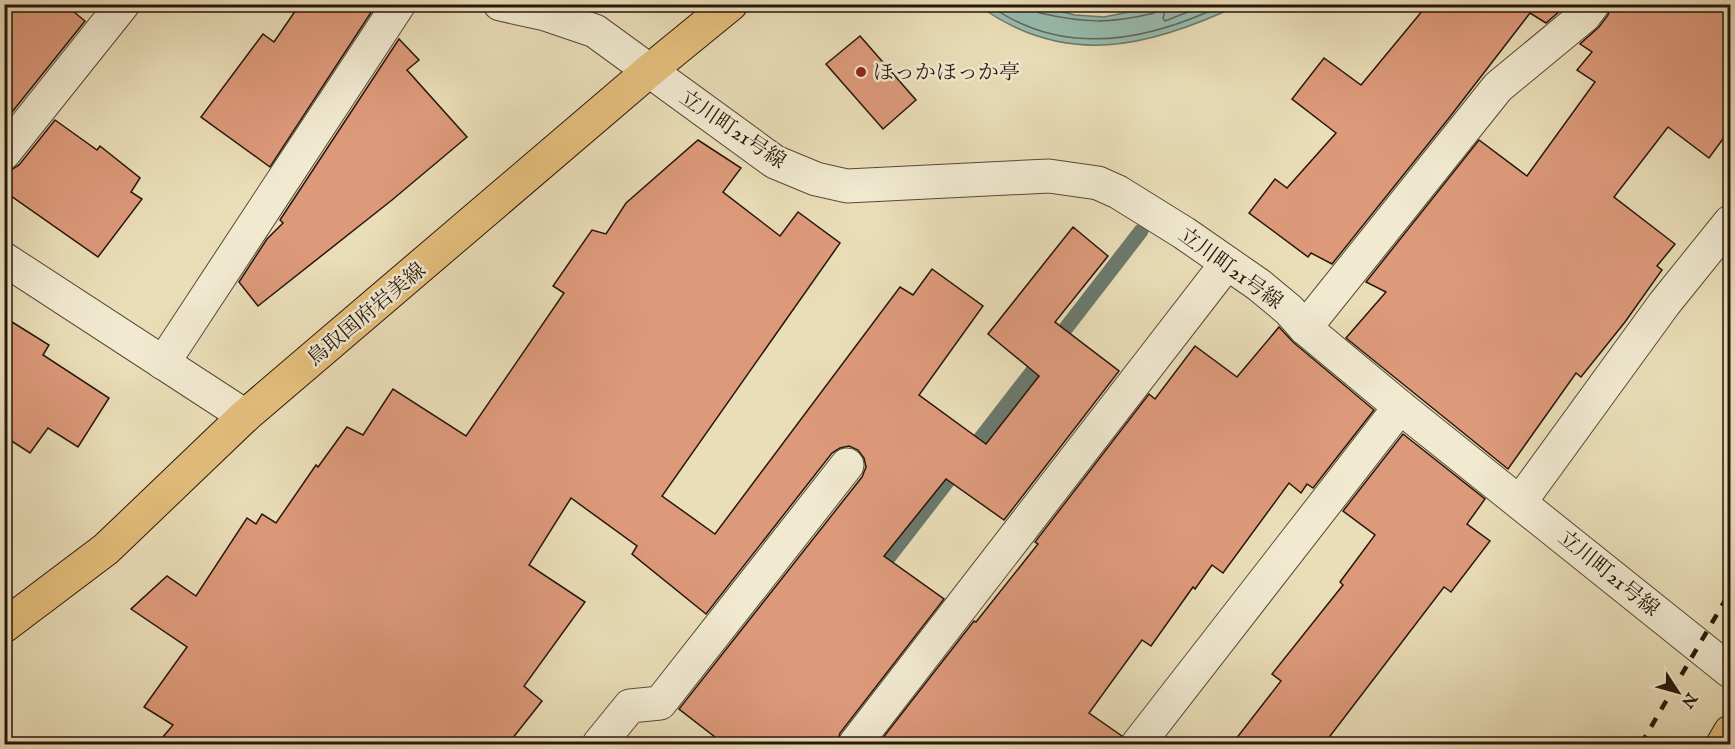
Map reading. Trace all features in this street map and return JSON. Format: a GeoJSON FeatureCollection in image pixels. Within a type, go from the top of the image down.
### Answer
{"type":"FeatureCollection","features":[{"type":"Feature","properties":{"kind":"main road","name":"鳥取国府岩美線"},"geometry":{"type":"LineString","coordinates":[[4,626],[106,549],[245,416],[649,71],[731,4]]}},
{"type":"Feature","properties":{"kind":"main road"},"geometry":{"type":"LineString","coordinates":[[1723,744],[1731,732]]}},
{"type":"Feature","properties":{"kind":"street"},"geometry":{"type":"LineString","coordinates":[[4,153],[123,4]]}},
{"type":"Feature","properties":{"kind":"street"},"geometry":{"type":"LineString","coordinates":[[163,363],[399,4]]}},
{"type":"Feature","properties":{"kind":"street","name":"立川町21号線"},"geometry":{"type":"LineString","coordinates":[[500,4],[545,14],[595,31],[774,162],[816,179],[847,186],[1049,176],[1098,183],[1145,208],[1259,285],[1289,310],[1305,328],[1400,407],[1731,671]]}},
{"type":"Feature","properties":{"kind":"street"},"geometry":{"type":"LineString","coordinates":[[1305,328],[1498,87],[1584,16],[1593,4]]}},
{"type":"Feature","properties":{"kind":"street"},"geometry":{"type":"LineString","coordinates":[[1520,502],[1664,304],[1731,222]]}},
{"type":"Feature","properties":{"kind":"street"},"geometry":{"type":"LineString","coordinates":[[4,259],[245,416]]}},
{"type":"Feature","properties":{"kind":"street"},"geometry":{"type":"LineString","coordinates":[[855,744],[1227,263]]}},
{"type":"Feature","properties":{"kind":"street"},"geometry":{"type":"LineString","coordinates":[[1138,744],[1400,407]]}},
{"type":"Feature","properties":{"kind":"street"},"geometry":{"type":"LineString","coordinates":[[599,744],[630,706],[660,703],[846,465]]}},
{"type":"Feature","properties":{"kind":"water"},"geometry":{"type":"Polygon","coordinates":[[[978,5],[1035,5],[1075,15],[1104,17],[1164,5],[1239,5],[1173,32],[1108,45],[1075,44],[1043,38],[1011,25],[978,5]]]}},
{"type":"Feature","properties":{"kind":"building"},"geometry":{"type":"Polygon","coordinates":[[[4,4],[64,4],[85,21],[4,122],[4,4]]]}},
{"type":"Feature","properties":{"kind":"building"},"geometry":{"type":"Polygon","coordinates":[[[300,4],[366,4],[372,11],[270,167],[201,117],[263,34],[274,42],[300,4]]]}},
{"type":"Feature","properties":{"kind":"building"},"geometry":{"type":"Polygon","coordinates":[[[1428,4],[1568,4],[1546,23],[1530,13],[1332,264],[1311,253],[1308,257],[1249,213],[1275,179],[1287,188],[1336,133],[1292,99],[1324,58],[1361,85],[1428,4]]]}},
{"type":"Feature","properties":{"kind":"building"},"geometry":{"type":"Polygon","coordinates":[[[1611,4],[1731,4],[1731,128],[1709,158],[1668,127],[1614,197],[1675,244],[1657,266],[1662,270],[1625,322],[1581,377],[1576,373],[1508,469],[1346,338],[1386,292],[1366,282],[1479,140],[1527,176],[1595,82],[1577,70],[1592,52],[1580,44],[1599,27],[1608,15],[1611,4]]]}},
{"type":"Feature","properties":{"kind":"building"},"geometry":{"type":"Polygon","coordinates":[[[860,36],[916,100],[883,129],[826,64],[860,36]]]}},
{"type":"Feature","properties":{"kind":"building"},"geometry":{"type":"Polygon","coordinates":[[[399,39],[419,60],[407,70],[467,137],[392,200],[258,306],[239,282],[267,239],[283,223],[280,220],[399,39]]]}},
{"type":"Feature","properties":{"kind":"building"},"geometry":{"type":"Polygon","coordinates":[[[55,120],[97,150],[100,146],[140,178],[131,192],[142,199],[98,257],[4,191],[4,171],[19,165],[55,120]]]}},
{"type":"Feature","properties":{"kind":"building"},"geometry":{"type":"Polygon","coordinates":[[[698,140],[741,168],[723,192],[780,236],[798,212],[840,243],[662,496],[715,534],[900,287],[913,295],[932,269],[983,306],[919,395],[986,444],[1039,376],[988,334],[1073,227],[1108,256],[1055,322],[1119,371],[1004,520],[946,479],[884,556],[944,599],[840,733],[837,744],[724,744],[679,709],[862,477],[866,467],[864,458],[858,450],[849,446],[832,453],[706,614],[632,554],[637,546],[571,498],[529,565],[585,602],[524,686],[542,701],[508,744],[157,744],[173,725],[144,707],[187,647],[131,609],[167,576],[196,596],[247,518],[256,524],[262,514],[276,523],[316,465],[318,467],[347,427],[363,435],[393,389],[466,436],[564,293],[553,286],[592,230],[606,234],[626,203],[698,140]]]}},
{"type":"Feature","properties":{"kind":"building"},"geometry":{"type":"Polygon","coordinates":[[[4,317],[49,345],[43,355],[109,398],[78,447],[48,428],[30,453],[4,436],[4,317]]]}},
{"type":"Feature","properties":{"kind":"building"},"geometry":{"type":"Polygon","coordinates":[[[1279,327],[1293,342],[1374,410],[1313,488],[1307,484],[1301,493],[1289,483],[1223,573],[1212,565],[1195,589],[1193,587],[1151,646],[1142,640],[1089,713],[1122,736],[1120,744],[878,744],[974,621],[976,622],[1038,544],[1035,542],[1149,394],[1155,399],[1195,346],[1237,377],[1279,327]]]}},
{"type":"Feature","properties":{"kind":"building"},"geometry":{"type":"Polygon","coordinates":[[[1403,434],[1485,499],[1467,524],[1490,541],[1451,592],[1444,587],[1324,744],[1232,744],[1281,681],[1272,674],[1343,585],[1340,582],[1375,535],[1343,511],[1403,434]]]}},
{"type":"Feature","properties":{"kind":"waterway"},"geometry":{"type":"LineString","coordinates":[[875,575],[1141,231]]}},
{"type":"Feature","properties":{"kind":"railway"},"geometry":{"type":"LineString","coordinates":[[1641,744],[1730,592]]}},
{"type":"Feature","properties":{"kind":"place","name":"ほっかほっか亭"},"geometry":{"type":"Point","coordinates":[861,72]}}]}
